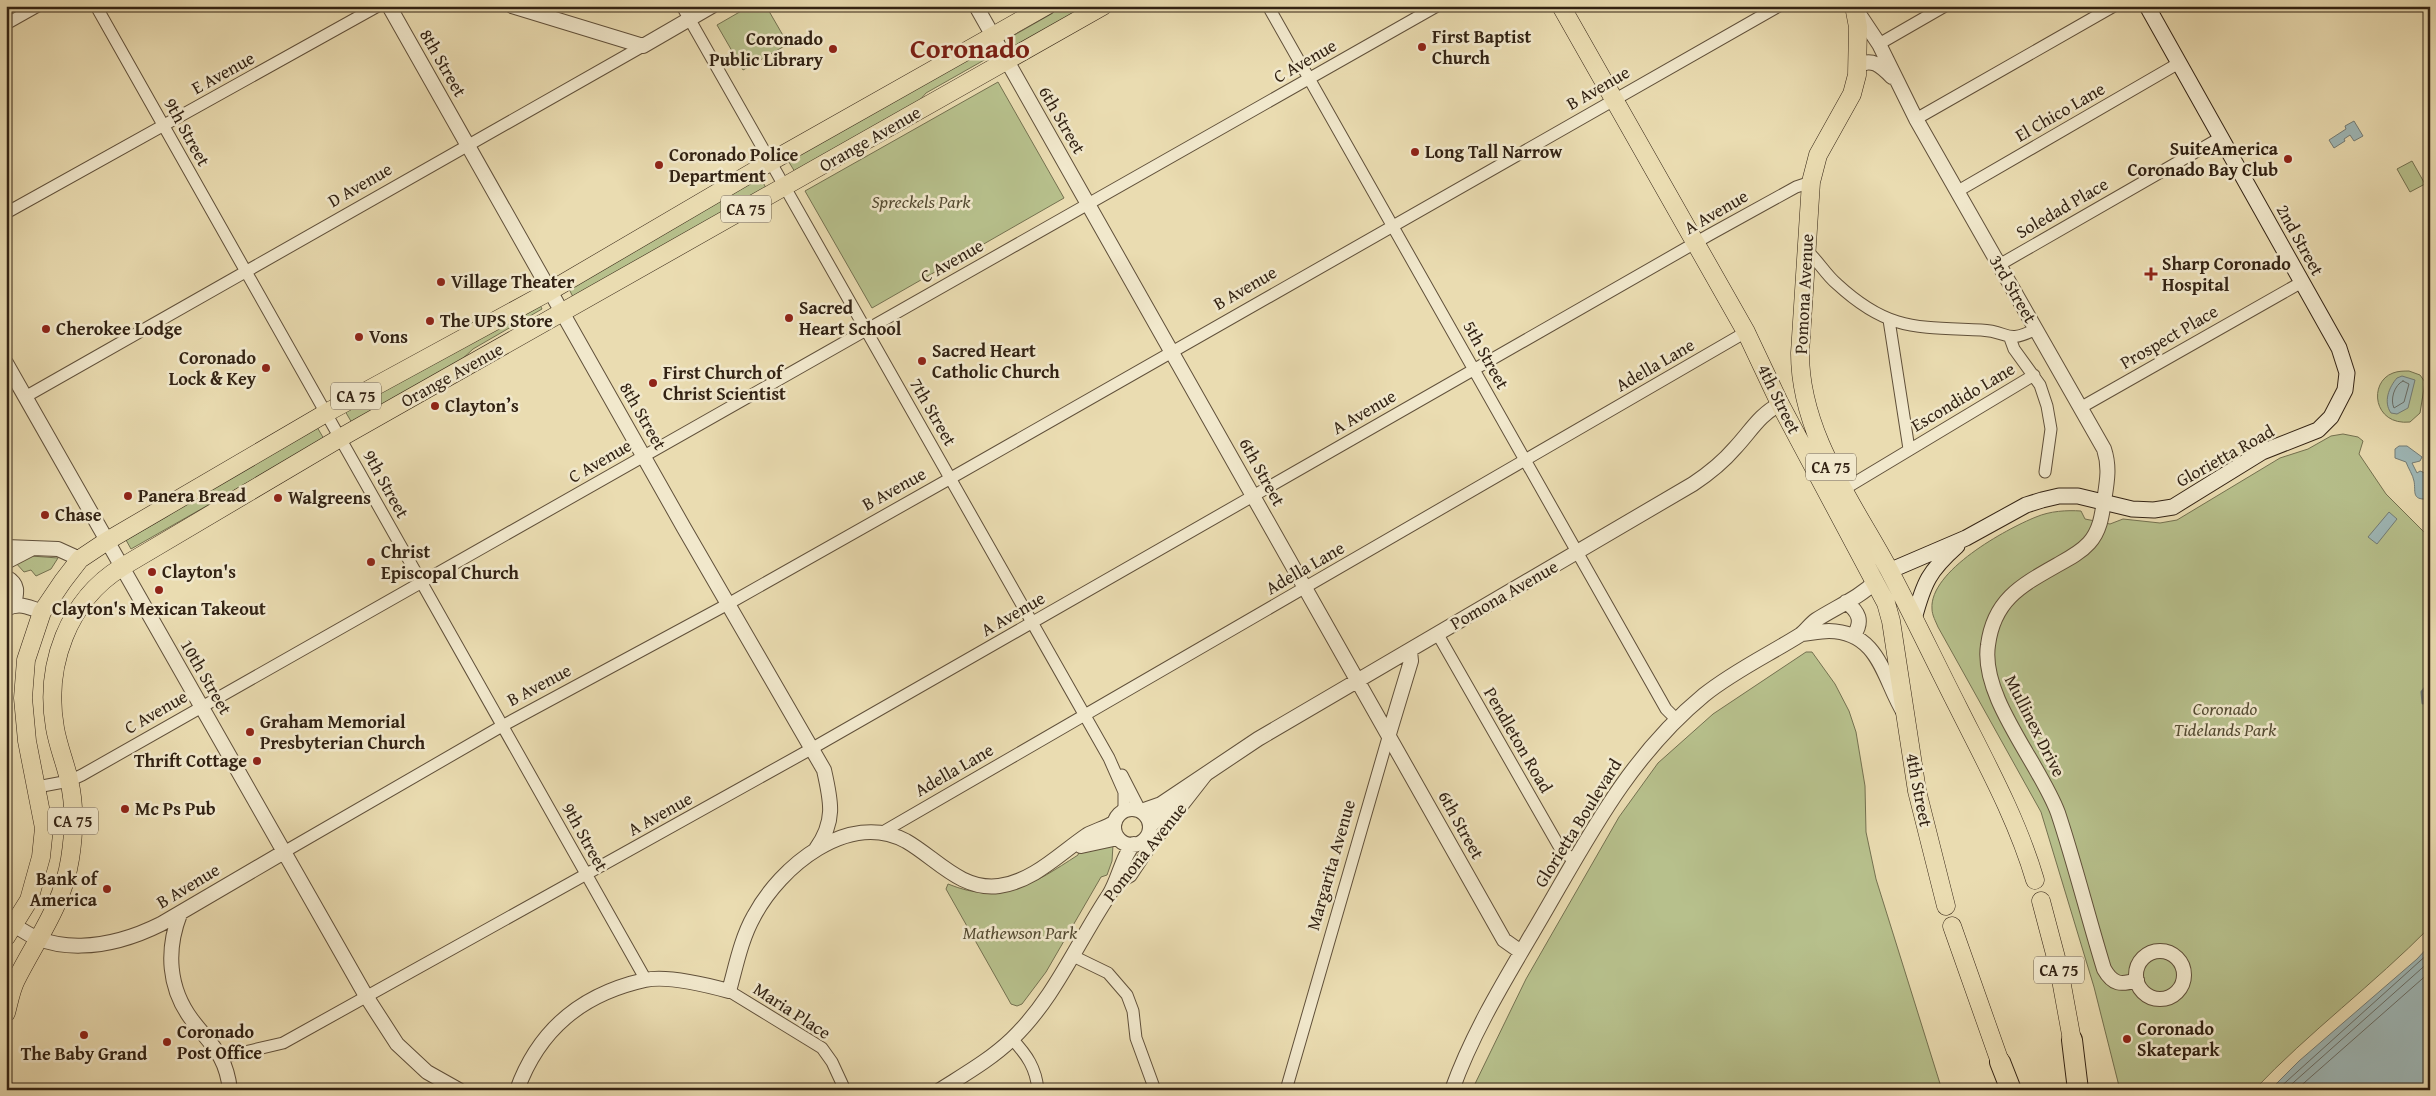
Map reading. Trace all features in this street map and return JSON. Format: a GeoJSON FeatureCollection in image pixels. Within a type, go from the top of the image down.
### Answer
{"type":"FeatureCollection","features":[{"type":"Feature","properties":{"kind":"highway","name":"Orange Avenue"},"geometry":{"type":"LineString","coordinates":[[9,927],[29,900],[41,858],[44,828],[27,741],[23,698],[26,660],[42,612],[80,559],[107,541],[326,413],[550,291],[770,162],[1046,6]]}},
{"type":"Feature","properties":{"kind":"highway","name":"Orange Avenue"},"geometry":{"type":"LineString","coordinates":[[6,1012],[16,981],[40,941],[58,901],[70,860],[73,820],[70,781],[55,728],[52,693],[56,662],[70,620],[82,601],[109,575],[340,438],[785,188],[1103,6]]}},
{"type":"Feature","properties":{"kind":"highway","name":"4th Street"},"geometry":{"type":"LineString","coordinates":[[1561,6],[1746,332],[1780,404],[1883,576],[1914,619],[1998,785],[2028,859],[2034,880]]}},
{"type":"Feature","properties":{"kind":"highway","name":"Pomona Avenue"},"geometry":{"type":"LineString","coordinates":[[1854,7],[1858,27],[1857,66],[1852,94],[1821,150],[1811,182],[1800,362],[1806,406],[1825,454],[1883,576]]}},
{"type":"Feature","properties":{"kind":"highway","name":"4th Street"},"geometry":{"type":"LineString","coordinates":[[1883,576],[1917,791],[1946,906]]}},
{"type":"Feature","properties":{"kind":"highway","name":"CA 75"},"geometry":{"type":"LineString","coordinates":[[2041,902],[2058,969],[2072,1040],[2078,1090]]}},
{"type":"Feature","properties":{"kind":"highway"},"geometry":{"type":"LineString","coordinates":[[1952,926],[2011,1090]]}},
{"type":"Feature","properties":{"kind":"main road","name":"2nd Street"},"geometry":{"type":"LineString","coordinates":[[2147,6],[2302,282],[2345,363]]}},
{"type":"Feature","properties":{"kind":"main road","name":"Glorietta Road"},"geometry":{"type":"LineString","coordinates":[[2104,502],[2132,509],[2154,510],[2173,507],[2262,452],[2318,430],[2331,417],[2340,403],[2346,382],[2345,363]]}},
{"type":"Feature","properties":{"kind":"main road","name":"Glorietta Boulevard"},"geometry":{"type":"LineString","coordinates":[[1883,576],[1966,538],[2026,505],[2059,496],[2078,496],[2104,502]]}},
{"type":"Feature","properties":{"kind":"main road","name":"Glorietta Boulevard"},"geometry":{"type":"LineString","coordinates":[[1914,619],[1921,594],[1930,573],[1966,538]]}},
{"type":"Feature","properties":{"kind":"street"},"geometry":{"type":"LineString","coordinates":[[6,24],[38,6]]}},
{"type":"Feature","properties":{"kind":"street","name":"9th Street"},"geometry":{"type":"LineString","coordinates":[[96,6],[646,980]]}},
{"type":"Feature","properties":{"kind":"street","name":"E Avenue"},"geometry":{"type":"LineString","coordinates":[[6,213],[378,6]]}},
{"type":"Feature","properties":{"kind":"street","name":"8th Street"},"geometry":{"type":"LineString","coordinates":[[389,6],[824,770],[830,797],[830,815],[828,831],[816,849]]}},
{"type":"Feature","properties":{"kind":"street"},"geometry":{"type":"LineString","coordinates":[[512,6],[643,46]]}},
{"type":"Feature","properties":{"kind":"street","name":"7th Street"},"geometry":{"type":"LineString","coordinates":[[682,6],[1085,714],[1109,758],[1124,792],[1124,811]]}},
{"type":"Feature","properties":{"kind":"street","name":"D Avenue"},"geometry":{"type":"LineString","coordinates":[[25,397],[712,6]]}},
{"type":"Feature","properties":{"kind":"street","name":"6th Street"},"geometry":{"type":"LineString","coordinates":[[976,6],[1307,588],[1504,940],[1521,952]]}},
{"type":"Feature","properties":{"kind":"street","name":"5th Street"},"geometry":{"type":"LineString","coordinates":[[1268,6],[1666,709],[1676,718]]}},
{"type":"Feature","properties":{"kind":"street","name":"C Avenue"},"geometry":{"type":"LineString","coordinates":[[37,787],[70,781],[1437,6]]}},
{"type":"Feature","properties":{"kind":"street","name":"B Avenue"},"geometry":{"type":"LineString","coordinates":[[9,927],[40,941],[52,944],[100,944],[141,934],[180,914],[502,726],[728,604],[1779,6]]}},
{"type":"Feature","properties":{"kind":"street"},"geometry":{"type":"LineString","coordinates":[[1879,44],[1945,6]]}},
{"type":"Feature","properties":{"kind":"street"},"geometry":{"type":"LineString","coordinates":[[1916,118],[2114,6]]}},
{"type":"Feature","properties":{"kind":"street","name":"3rd Street"},"geometry":{"type":"LineString","coordinates":[[1854,7],[1879,44],[1916,118],[2104,449],[2109,471],[2104,502]]}},
{"type":"Feature","properties":{"kind":"street","name":"3rd Street"},"geometry":{"type":"LineString","coordinates":[[1857,66],[1865,61],[1873,62],[1897,82]]}},
{"type":"Feature","properties":{"kind":"street","name":"El Chico Lane"},"geometry":{"type":"LineString","coordinates":[[1958,191],[2179,63]]}},
{"type":"Feature","properties":{"kind":"street","name":"Soledad Place"},"geometry":{"type":"LineString","coordinates":[[1999,265],[2220,138]]}},
{"type":"Feature","properties":{"kind":"street","name":"A Avenue"},"geometry":{"type":"LineString","coordinates":[[223,1057],[282,1043],[587,875],[1033,623],[1253,495],[1796,186],[1811,182]]}},
{"type":"Feature","properties":{"kind":"street"},"geometry":{"type":"LineString","coordinates":[[1806,250],[1846,293],[1868,309],[1889,320],[1916,327],[1984,330],[2010,338],[2025,334],[2036,328]]}},
{"type":"Feature","properties":{"kind":"street","name":"Prospect Place"},"geometry":{"type":"LineString","coordinates":[[2080,408],[2302,282]]}},
{"type":"Feature","properties":{"kind":"street","name":"Escondido Lane"},"geometry":{"type":"LineString","coordinates":[[1889,320],[1909,449]]}},
{"type":"Feature","properties":{"kind":"street","name":"Adella Lane"},"geometry":{"type":"LineString","coordinates":[[881,833],[1307,588],[1746,332]]}},
{"type":"Feature","properties":{"kind":"street"},"geometry":{"type":"LineString","coordinates":[[2010,338],[2014,349],[2034,375],[2047,406],[2051,429],[2045,472]]}},
{"type":"Feature","properties":{"kind":"street","name":"10th Street"},"geometry":{"type":"LineString","coordinates":[[6,363],[366,996],[397,1044],[427,1072],[459,1090]]}},
{"type":"Feature","properties":{"kind":"street","name":"Escondido Lane"},"geometry":{"type":"LineString","coordinates":[[1851,485],[2034,375]]}},
{"type":"Feature","properties":{"kind":"street","name":"Pomona Avenue"},"geometry":{"type":"LineString","coordinates":[[1124,811],[1129,809],[1141,811],[1161,804],[1212,768],[1258,739],[1578,552],[1712,471],[1736,448],[1758,419],[1780,404]]}},
{"type":"Feature","properties":{"kind":"street","name":"Mullinex Drive"},"geometry":{"type":"LineString","coordinates":[[2104,502],[2096,533],[2086,546],[2071,558],[2017,589],[2000,608],[1989,635],[1987,662],[1989,676],[1998,699],[2057,812],[2104,969],[2109,978],[2116,983],[2123,984],[2137,980]]}},
{"type":"Feature","properties":{"kind":"street"},"geometry":{"type":"LineString","coordinates":[[6,547],[58,549],[80,559]]}},
{"type":"Feature","properties":{"kind":"street"},"geometry":{"type":"LineString","coordinates":[[6,562],[32,548]]}},
{"type":"Feature","properties":{"kind":"street","name":"Glorietta Boulevard"},"geometry":{"type":"LineString","coordinates":[[1452,1090],[1477,1030],[1574,861],[1619,787],[1676,718],[1727,678],[1802,634],[1814,621],[1868,589],[1883,576]]}},
{"type":"Feature","properties":{"kind":"street"},"geometry":{"type":"LineString","coordinates":[[6,577],[16,586],[17,592],[10,607]]}},
{"type":"Feature","properties":{"kind":"street"},"geometry":{"type":"LineString","coordinates":[[1846,602],[1858,613],[1860,622],[1854,635],[1878,657],[1894,697],[1906,716]]}},
{"type":"Feature","properties":{"kind":"street"},"geometry":{"type":"LineString","coordinates":[[10,607],[25,605],[42,612]]}},
{"type":"Feature","properties":{"kind":"street","name":"Glorietta Boulevard"},"geometry":{"type":"LineString","coordinates":[[1802,634],[1827,630],[1854,635]]}},
{"type":"Feature","properties":{"kind":"street","name":"Pendleton Road"},"geometry":{"type":"LineString","coordinates":[[1437,633],[1560,848],[1574,861]]}},
{"type":"Feature","properties":{"kind":"street","name":"Margarita Avenue"},"geometry":{"type":"LineString","coordinates":[[1286,1090],[1411,661],[1410,651]]}},
{"type":"Feature","properties":{"kind":"street","name":"7th Street"},"geometry":{"type":"LineString","coordinates":[[1109,758],[1128,783],[1141,811]]}},
{"type":"Feature","properties":{"kind":"street"},"geometry":{"type":"LineString","coordinates":[[1150,826],[1212,768]]}},
{"type":"Feature","properties":{"kind":"street","name":"Pomona Avenue"},"geometry":{"type":"LineString","coordinates":[[940,1090],[987,1060],[1012,1039],[1042,1003],[1115,885],[1130,876],[1149,848],[1212,768]]}},
{"type":"Feature","properties":{"kind":"street"},"geometry":{"type":"LineString","coordinates":[[517,1090],[531,1057],[552,1029],[570,1014],[604,992],[646,980],[703,985],[729,991],[742,942],[753,916],[782,875],[816,849],[857,834],[881,833],[904,840],[960,879],[982,885],[999,886],[1026,878],[1088,835],[1115,822],[1124,811]]}},
{"type":"Feature","properties":{"kind":"street","name":"Pomona Avenue"},"geometry":{"type":"LineString","coordinates":[[1115,822],[1114,830],[1119,839],[1126,844],[1142,842],[1147,837],[1150,826],[1149,820],[1141,811]]}},
{"type":"Feature","properties":{"kind":"street"},"geometry":{"type":"LineString","coordinates":[[1068,850],[1101,840],[1119,839],[1114,865],[1098,911]]}},
{"type":"Feature","properties":{"kind":"street"},"geometry":{"type":"LineString","coordinates":[[1115,885],[1127,852],[1134,844]]}},
{"type":"Feature","properties":{"kind":"street"},"geometry":{"type":"LineString","coordinates":[[180,914],[174,930],[170,970],[173,983],[181,1004],[223,1057],[230,1090]]}},
{"type":"Feature","properties":{"kind":"street"},"geometry":{"type":"LineString","coordinates":[[1072,956],[1108,973],[1127,995],[1133,1011],[1136,1038],[1155,1090]]}},
{"type":"Feature","properties":{"kind":"street","name":"Maria Place"},"geometry":{"type":"LineString","coordinates":[[729,991],[822,1048],[832,1062],[845,1090]]}},
{"type":"Feature","properties":{"kind":"street"},"geometry":{"type":"LineString","coordinates":[[1012,1039],[1027,1055],[1035,1071],[1038,1090]]}},
{"type":"Feature","properties":{"kind":"green space"},"geometry":{"type":"Polygon","coordinates":[[[750,6],[766,6],[788,44],[743,70],[717,25],[750,6]]]}},
{"type":"Feature","properties":{"kind":"green space"},"geometry":{"type":"Polygon","coordinates":[[[1060,6],[1087,6],[1016,46],[1011,37],[1053,13],[1060,6]]]}},
{"type":"Feature","properties":{"kind":"green space"},"geometry":{"type":"Polygon","coordinates":[[[980,49],[986,59],[926,93],[919,101],[795,172],[787,159],[980,49]]]}},
{"type":"Feature","properties":{"kind":"green space","name":"Spreckels Park"},"geometry":{"type":"Polygon","coordinates":[[[998,82],[1064,198],[872,308],[805,191],[998,82]]]}},
{"type":"Feature","properties":{"kind":"green space"},"geometry":{"type":"Polygon","coordinates":[[[2412,161],[2425,184],[2410,192],[2397,169],[2412,161]]]}},
{"type":"Feature","properties":{"kind":"green space"},"geometry":{"type":"Polygon","coordinates":[[[759,175],[766,188],[574,299],[569,289],[759,175]]]}},
{"type":"Feature","properties":{"kind":"green space"},"geometry":{"type":"Polygon","coordinates":[[[538,301],[542,309],[473,349],[459,362],[352,423],[345,411],[538,301]]]}},
{"type":"Feature","properties":{"kind":"green space"},"geometry":{"type":"Polygon","coordinates":[[[2409,371],[2420,375],[2425,382],[2420,413],[2410,422],[2398,421],[2388,417],[2382,411],[2378,402],[2378,394],[2380,385],[2385,378],[2395,372],[2409,371]]]}},
{"type":"Feature","properties":{"kind":"green space"},"geometry":{"type":"Polygon","coordinates":[[[317,427],[324,439],[131,549],[126,540],[168,516],[187,500],[317,427]]]}},
{"type":"Feature","properties":{"kind":"green space","name":"Coronado Tidelands Park"},"geometry":{"type":"Polygon","coordinates":[[[2343,434],[2358,437],[2363,441],[2359,454],[2386,494],[2430,538],[2430,927],[2297,1048],[2254,1090],[2120,1090],[2094,987],[2041,812],[1938,627],[1932,611],[1934,595],[1943,580],[1972,553],[2007,531],[2041,515],[2053,512],[2081,511],[2085,519],[2110,524],[2123,519],[2160,523],[2177,520],[2280,458],[2308,449],[2331,436],[2343,434]]]}},
{"type":"Feature","properties":{"kind":"green space"},"geometry":{"type":"Polygon","coordinates":[[[31,556],[58,558],[51,569],[36,576],[31,570],[24,572],[15,562],[31,556]]]}},
{"type":"Feature","properties":{"kind":"green space"},"geometry":{"type":"Polygon","coordinates":[[[1806,652],[1812,652],[1835,684],[1849,711],[1856,732],[1865,786],[1866,832],[1876,879],[1942,1090],[1472,1090],[1526,979],[1619,817],[1658,763],[1713,714],[1806,652]]]}},
{"type":"Feature","properties":{"kind":"green space","name":"Mathewson Park"},"geometry":{"type":"Polygon","coordinates":[[[1113,845],[1112,861],[1107,875],[1101,877],[1046,972],[1022,1004],[1017,1006],[1011,1004],[946,889],[948,884],[985,893],[1016,889],[1046,875],[1078,855],[1079,851],[1113,845]]]}},
{"type":"Feature","properties":{"kind":"water"},"geometry":{"type":"Polygon","coordinates":[[[2354,121],[2363,136],[2354,141],[2350,135],[2344,139],[2345,141],[2334,148],[2329,140],[2346,129],[2345,126],[2354,121]]]}},
{"type":"Feature","properties":{"kind":"water"},"geometry":{"type":"Polygon","coordinates":[[[2402,376],[2415,380],[2408,408],[2397,414],[2391,413],[2387,404],[2389,390],[2397,378],[2402,376]]]}},
{"type":"Feature","properties":{"kind":"water"},"geometry":{"type":"Polygon","coordinates":[[[2399,446],[2407,446],[2422,457],[2420,461],[2412,463],[2417,473],[2420,471],[2430,475],[2430,503],[2427,499],[2416,496],[2413,479],[2406,462],[2395,458],[2395,449],[2399,446]]]}},
{"type":"Feature","properties":{"kind":"water"},"geometry":{"type":"Polygon","coordinates":[[[2389,512],[2397,519],[2377,544],[2368,537],[2389,512]]]}},
{"type":"Feature","properties":{"kind":"water"},"geometry":{"type":"Polygon","coordinates":[[[2430,945],[2430,1090],[2270,1090],[2299,1061],[2417,959],[2430,945]]]}},
{"type":"Feature","properties":{"kind":"waterway"},"geometry":{"type":"LineString","coordinates":[[2423,703],[2422,692],[2430,682]]}},
{"type":"Feature","properties":{"kind":"place","name":"First Baptist Church"},"geometry":{"type":"Point","coordinates":[1422,47]}},
{"type":"Feature","properties":{"kind":"place","name":"Coronado Public Library"},"geometry":{"type":"Point","coordinates":[833,49]}},
{"type":"Feature","properties":{"kind":"place","name":"Long Tall Narrow"},"geometry":{"type":"Point","coordinates":[1415,152]}},
{"type":"Feature","properties":{"kind":"place","name":"SuiteAmerica Coronado Bay Club"},"geometry":{"type":"Point","coordinates":[2288,159]}},
{"type":"Feature","properties":{"kind":"place","name":"Coronado Police Department"},"geometry":{"type":"Point","coordinates":[659,165]}},
{"type":"Feature","properties":{"kind":"place","name":"Sharp Coronado Hospital"},"geometry":{"type":"Point","coordinates":[2151,274]}},
{"type":"Feature","properties":{"kind":"place","name":"Village Theater"},"geometry":{"type":"Point","coordinates":[441,282]}},
{"type":"Feature","properties":{"kind":"place","name":"Sacred Heart School"},"geometry":{"type":"Point","coordinates":[789,318]}},
{"type":"Feature","properties":{"kind":"place","name":"The UPS Store"},"geometry":{"type":"Point","coordinates":[430,321]}},
{"type":"Feature","properties":{"kind":"place","name":"Cherokee Lodge"},"geometry":{"type":"Point","coordinates":[46,329]}},
{"type":"Feature","properties":{"kind":"place","name":"Vons"},"geometry":{"type":"Point","coordinates":[359,337]}},
{"type":"Feature","properties":{"kind":"place","name":"Sacred Heart Catholic Church"},"geometry":{"type":"Point","coordinates":[922,361]}},
{"type":"Feature","properties":{"kind":"place","name":"Coronado Lock & Key"},"geometry":{"type":"Point","coordinates":[266,368]}},
{"type":"Feature","properties":{"kind":"place","name":"First Church of Christ Scientist"},"geometry":{"type":"Point","coordinates":[653,383]}},
{"type":"Feature","properties":{"kind":"place","name":"Clayton’s"},"geometry":{"type":"Point","coordinates":[435,406]}},
{"type":"Feature","properties":{"kind":"place","name":"Panera Bread"},"geometry":{"type":"Point","coordinates":[128,496]}},
{"type":"Feature","properties":{"kind":"place","name":"Walgreens"},"geometry":{"type":"Point","coordinates":[278,498]}},
{"type":"Feature","properties":{"kind":"place","name":"Chase"},"geometry":{"type":"Point","coordinates":[45,515]}},
{"type":"Feature","properties":{"kind":"place","name":"Christ Episcopal Church"},"geometry":{"type":"Point","coordinates":[371,562]}},
{"type":"Feature","properties":{"kind":"place","name":"Clayton's"},"geometry":{"type":"Point","coordinates":[152,572]}},
{"type":"Feature","properties":{"kind":"place","name":"Clayton's Mexican Takeout"},"geometry":{"type":"Point","coordinates":[159,590]}},
{"type":"Feature","properties":{"kind":"place","name":"Graham Memorial Presbyterian Church"},"geometry":{"type":"Point","coordinates":[250,732]}},
{"type":"Feature","properties":{"kind":"place","name":"Thrift Cottage"},"geometry":{"type":"Point","coordinates":[257,761]}},
{"type":"Feature","properties":{"kind":"place","name":"Mc Ps Pub"},"geometry":{"type":"Point","coordinates":[125,809]}},
{"type":"Feature","properties":{"kind":"place","name":"Bank of America"},"geometry":{"type":"Point","coordinates":[107,889]}},
{"type":"Feature","properties":{"kind":"place","name":"The Baby Grand"},"geometry":{"type":"Point","coordinates":[84,1035]}},
{"type":"Feature","properties":{"kind":"place","name":"Coronado Skatepark"},"geometry":{"type":"Point","coordinates":[2127,1039]}},
{"type":"Feature","properties":{"kind":"place","name":"Coronado Post Office"},"geometry":{"type":"Point","coordinates":[167,1042]}},
{"type":"Feature","properties":{"kind":"district","name":"Coronado"},"geometry":{"type":"Point","coordinates":[970,48]}}]}
